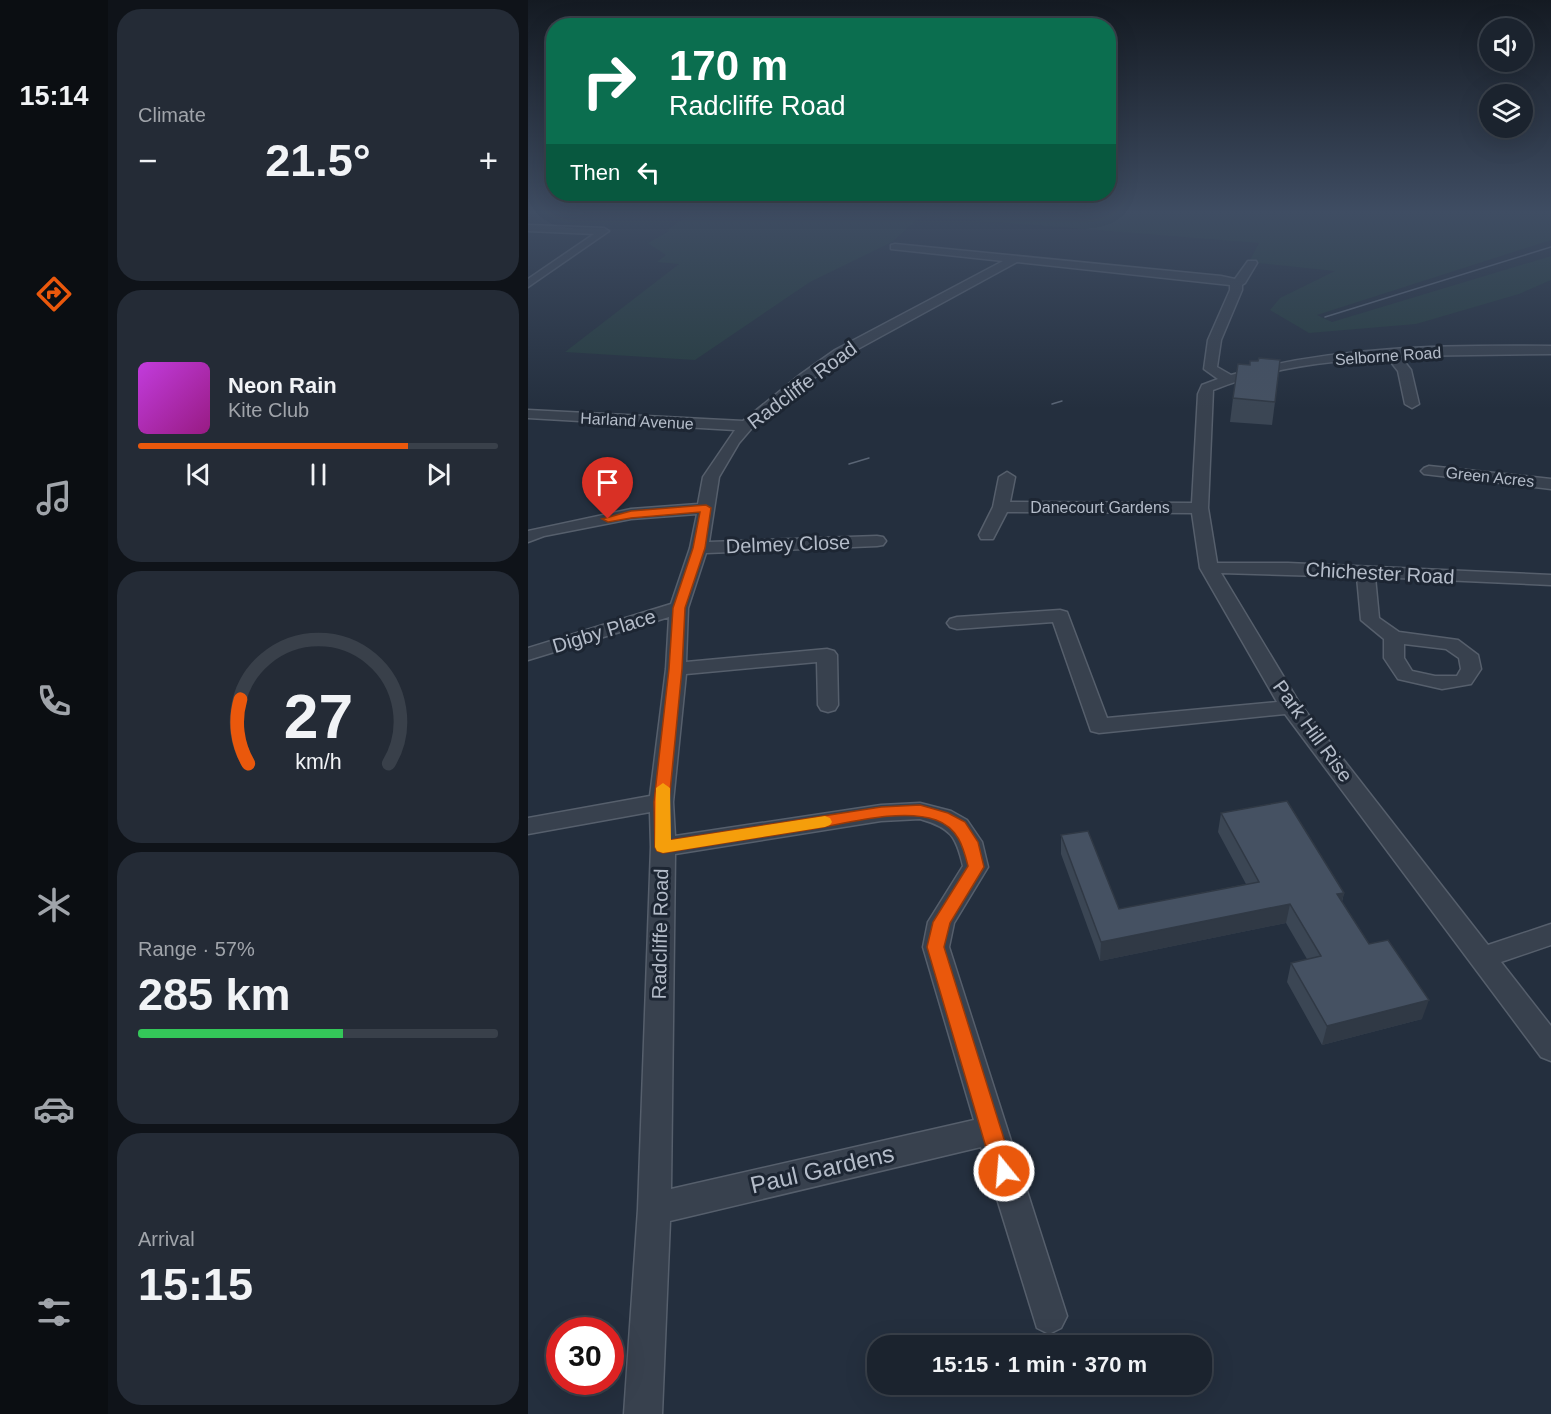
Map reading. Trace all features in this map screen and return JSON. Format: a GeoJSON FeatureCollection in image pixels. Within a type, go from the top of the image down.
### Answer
{"type":"FeatureCollection","features":[{"type":"Feature","properties":{"kind":"street","name":"Radcliffe Road"},"geometry":{"type":"LineString","coordinates":[[643,1414],[654,1209],[663,847],[662,802],[676,669],[679,608],[699,548],[711,477],[746,426],[840,353],[981,277]]}},
{"type":"Feature","properties":{"kind":"street"},"geometry":{"type":"LineString","coordinates":[[1201,277],[1236,283],[1242,281],[1244,277]]}},
{"type":"Feature","properties":{"kind":"street"},"geometry":{"type":"LineString","coordinates":[[1228,379],[1211,369],[1209,359],[1212,344],[1236,290],[1236,283]]}},
{"type":"Feature","properties":{"kind":"street","name":"Selborne Road"},"geometry":{"type":"LineString","coordinates":[[1228,379],[1296,364],[1391,354],[1551,350]]}},
{"type":"Feature","properties":{"kind":"street"},"geometry":{"type":"LineString","coordinates":[[1391,354],[1404,370],[1412,404]]}},
{"type":"Feature","properties":{"kind":"street","name":"Park Hill Rise"},"geometry":{"type":"LineString","coordinates":[[1228,379],[1208,388],[1205,394],[1200,508],[1209,568],[1291,707],[1551,1048]]}},
{"type":"Feature","properties":{"kind":"street","name":"Harland Avenue"},"geometry":{"type":"LineString","coordinates":[[528,414],[746,426]]}},
{"type":"Feature","properties":{"kind":"street","name":"Green Acres"},"geometry":{"type":"LineString","coordinates":[[1429,471],[1551,484]]}},
{"type":"Feature","properties":{"kind":"street","name":"Danecourt Gardens"},"geometry":{"type":"LineString","coordinates":[[987,535],[1001,507],[1007,477]]}},
{"type":"Feature","properties":{"kind":"street","name":"Danecourt Gardens"},"geometry":{"type":"LineString","coordinates":[[1001,507],[1200,508]]}},
{"type":"Feature","properties":{"kind":"street"},"geometry":{"type":"LineString","coordinates":[[528,537],[539,532],[631,514],[706,508]]}},
{"type":"Feature","properties":{"kind":"street","name":"Delmey Close"},"geometry":{"type":"LineString","coordinates":[[699,548],[877,541]]}},
{"type":"Feature","properties":{"kind":"street","name":"Chichester Road"},"geometry":{"type":"LineString","coordinates":[[1209,568],[1288,568],[1551,580]]}},
{"type":"Feature","properties":{"kind":"street"},"geometry":{"type":"LineString","coordinates":[[1366,573],[1370,620],[1394,637]]}},
{"type":"Feature","properties":{"kind":"street","name":"Digby Place"},"geometry":{"type":"LineString","coordinates":[[528,654],[679,608]]}},
{"type":"Feature","properties":{"kind":"street"},"geometry":{"type":"LineString","coordinates":[[957,623],[1060,616],[1099,726],[1291,707]]}},
{"type":"Feature","properties":{"kind":"street"},"geometry":{"type":"LineString","coordinates":[[676,669],[827,655],[828,705]]}},
{"type":"Feature","properties":{"kind":"street"},"geometry":{"type":"LineString","coordinates":[[528,826],[662,802]]}},
{"type":"Feature","properties":{"kind":"street"},"geometry":{"type":"LineString","coordinates":[[663,847],[881,813],[920,811],[943,817],[959,826],[970,842],[976,867],[941,922],[936,947],[1049,1316]]}},
{"type":"Feature","properties":{"kind":"street"},"geometry":{"type":"LineString","coordinates":[[1483,957],[1551,934]]}},
{"type":"Feature","properties":{"kind":"street","name":"Paul Gardens"},"geometry":{"type":"LineString","coordinates":[[654,1209],[991,1130]]}},
{"type":"Feature","properties":{"kind":"green space"},"geometry":{"type":"Polygon","coordinates":[[[662,277],[820,277],[695,360],[565,352],[662,277]]]}},
{"type":"Feature","properties":{"kind":"green space"},"geometry":{"type":"Polygon","coordinates":[[[1323,277],[1436,277],[1317,315],[1332,322],[1481,277],[1551,277],[1551,280],[1519,294],[1416,324],[1309,333],[1270,310],[1280,298],[1323,277]]]}},
{"type":"Feature","properties":{"kind":"building"},"geometry":{"type":"Polygon","coordinates":[[[1259,358],[1280,360],[1275,402],[1233,398],[1238,364],[1250,365],[1250,361],[1258,361],[1259,358]]]}},
{"type":"Feature","properties":{"kind":"building"},"geometry":{"type":"Polygon","coordinates":[[[1287,801],[1344,893],[1337,894],[1369,944],[1388,940],[1429,1000],[1327,1026],[1291,963],[1321,956],[1290,904],[1101,942],[1061,835],[1088,831],[1119,909],[1259,882],[1221,813],[1287,801]]]}},
{"type":"Feature","properties":{"kind":"tram line"},"geometry":{"type":"LineString","coordinates":[[1325,317],[1454,277]]}},
{"type":"Feature","properties":{"kind":"tram line"},"geometry":{"type":"LineString","coordinates":[[1052,404],[1062,401]]}},
{"type":"Feature","properties":{"kind":"tram line"},"geometry":{"type":"LineString","coordinates":[[849,464],[869,458]]}},
{"type":"Feature","properties":{"kind":"slow traffic"},"geometry":{"type":"LineString","coordinates":[[663,788],[663,847],[825,822]]}},
{"type":"Feature","properties":{"kind":"route"},"geometry":{"type":"LineString","coordinates":[[608,519],[631,514],[706,508],[699,548],[679,608],[676,669],[662,802],[663,847],[881,813],[920,811],[943,817],[959,826],[970,842],[976,867],[941,922],[936,947],[1004,1171]]}}]}
